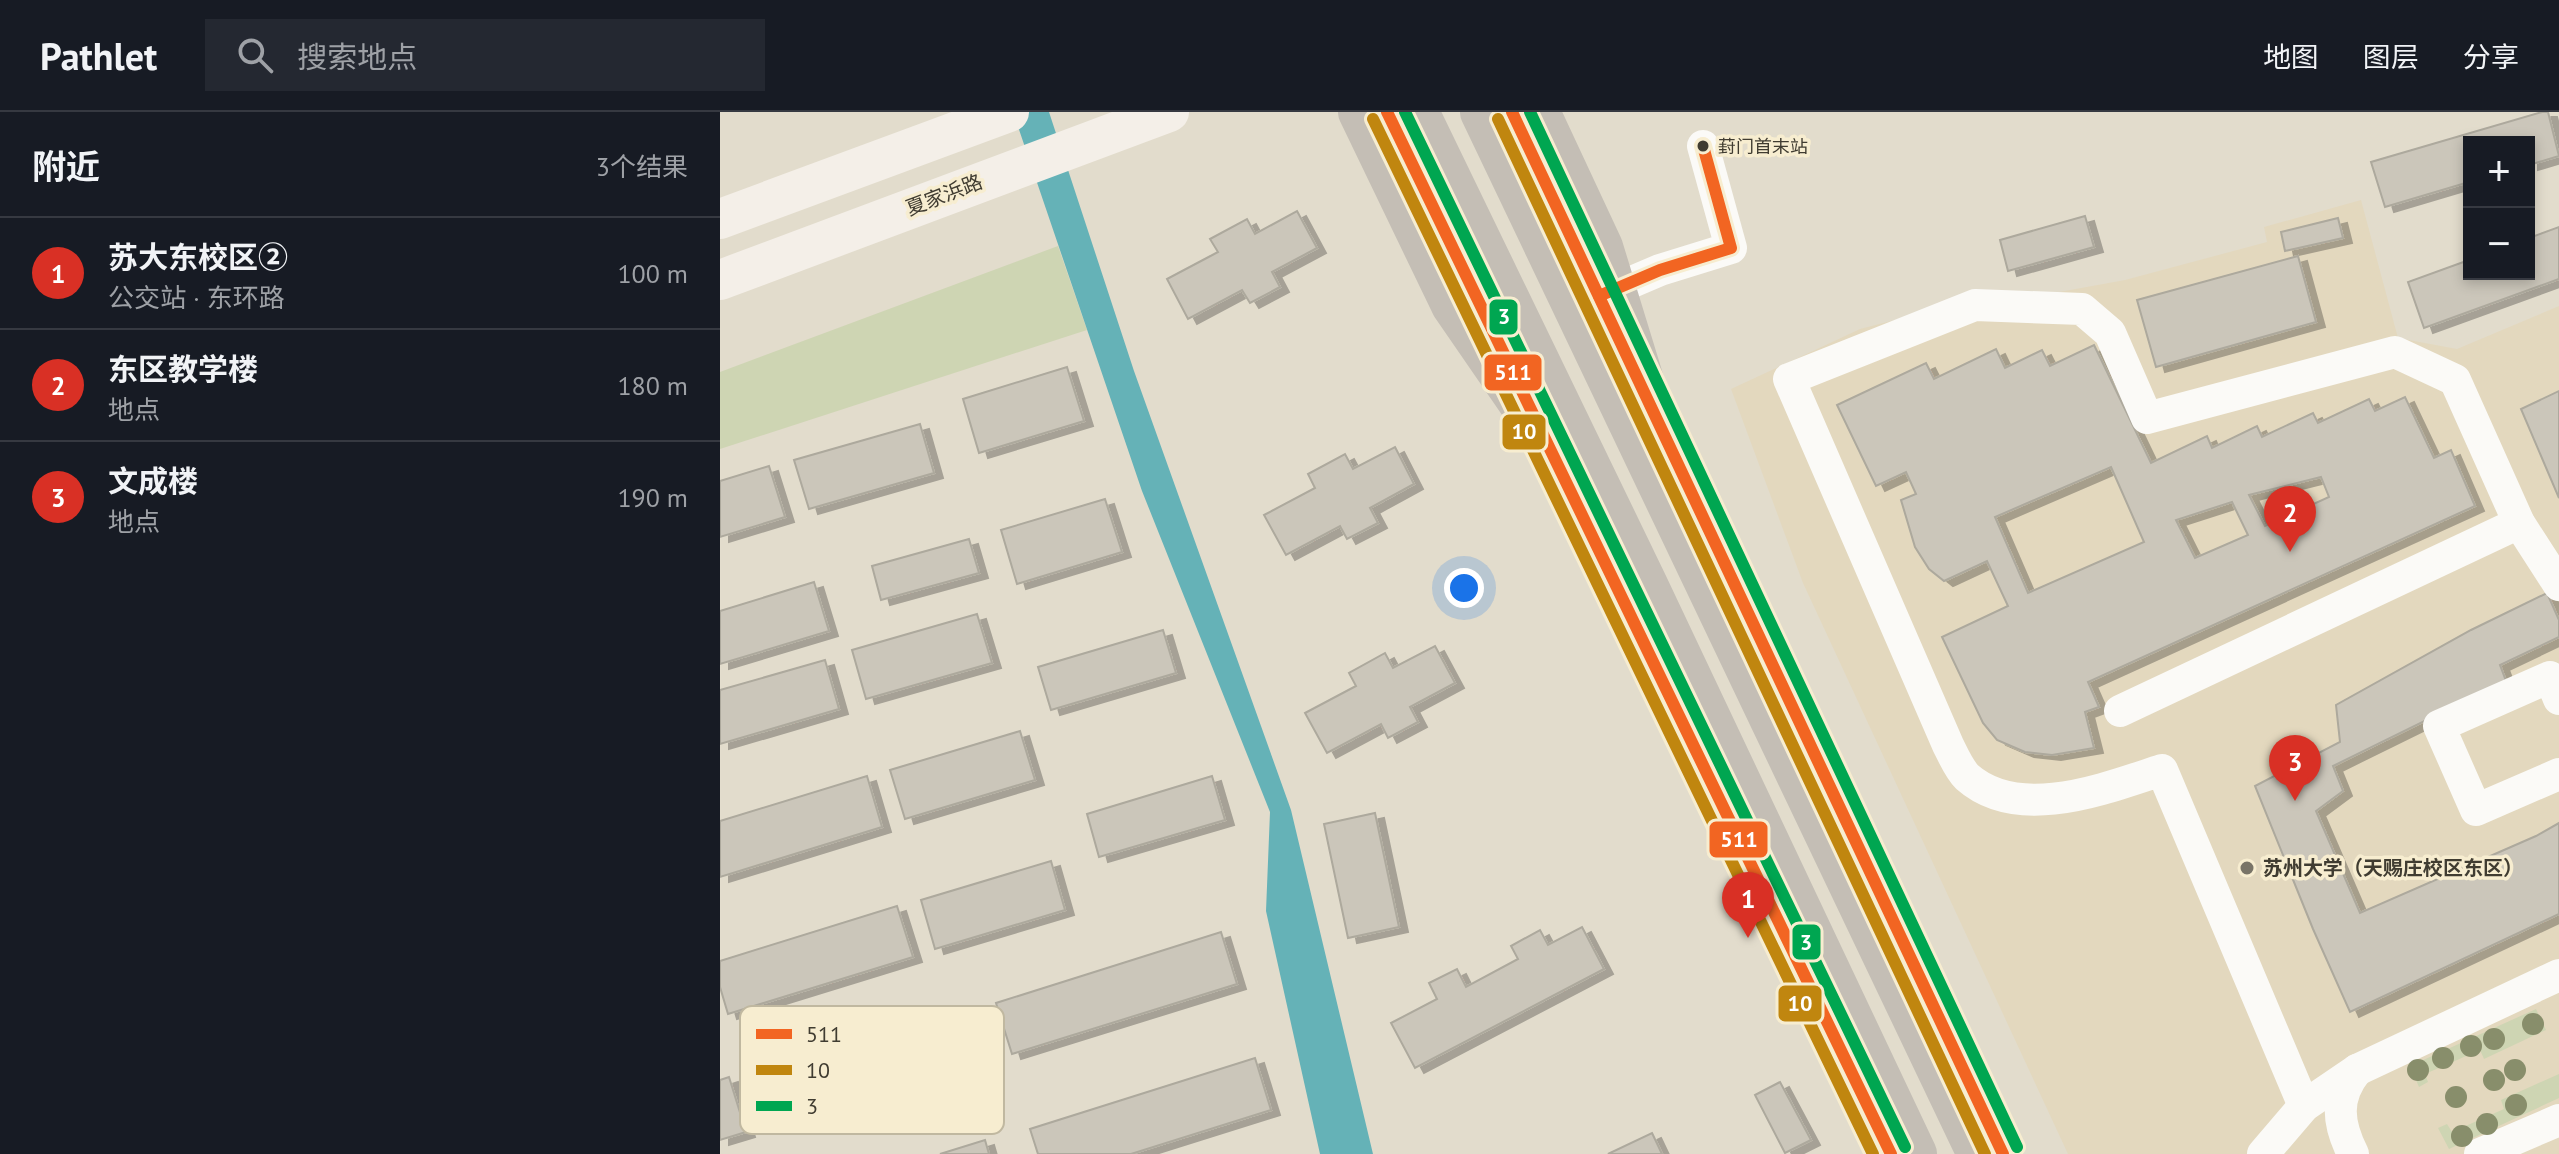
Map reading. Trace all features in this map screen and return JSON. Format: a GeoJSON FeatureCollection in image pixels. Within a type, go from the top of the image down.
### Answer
{"type":"FeatureCollection","features":[{"type":"Feature","properties":{"kind":"highway"},"geometry":{"type":"LineString","coordinates":[[1360,112],[1453,305],[1646,585]]}},
{"type":"Feature","properties":{"kind":"highway"},"geometry":{"type":"LineString","coordinates":[[1417,112],[1646,585],[1915,1154]]}},
{"type":"Feature","properties":{"kind":"highway"},"geometry":{"type":"LineString","coordinates":[[1482,112],[1979,1154]]}},
{"type":"Feature","properties":{"kind":"highway"},"geometry":{"type":"LineString","coordinates":[[1538,112],[1601,247],[1697,562]]}},
{"type":"Feature","properties":{"kind":"main road","name":"夏家浜路"},"geometry":{"type":"LineString","coordinates":[[720,280],[1169,112]]}},
{"type":"Feature","properties":{"kind":"main road"},"geometry":{"type":"LineString","coordinates":[[1387,112],[1891,1154]]}},
{"type":"Feature","properties":{"kind":"main road"},"geometry":{"type":"LineString","coordinates":[[1512,112],[2003,1154]]}},
{"type":"Feature","properties":{"kind":"main road"},"geometry":{"type":"LineString","coordinates":[[720,219],[1004,114]]}},
{"type":"Feature","properties":{"kind":"street"},"geometry":{"type":"LineString","coordinates":[[1599,296],[1660,270],[1731,248],[1703,146]]}},
{"type":"Feature","properties":{"kind":"street"},"geometry":{"type":"LineString","coordinates":[[2304,1106],[2162,770],[2080,795],[2044,799],[2012,798],[1984,789],[1965,775],[1948,745],[1789,379],[1975,305],[2082,309],[2110,333],[2147,418],[2395,352],[2455,380],[2519,523],[2559,585]]}},
{"type":"Feature","properties":{"kind":"street"},"geometry":{"type":"LineString","coordinates":[[2120,711],[2519,523]]}},
{"type":"Feature","properties":{"kind":"street"},"geometry":{"type":"LineString","coordinates":[[2556,682],[2439,726],[2476,810],[2559,774]]}},
{"type":"Feature","properties":{"kind":"street"},"geometry":{"type":"LineString","coordinates":[[2263,1154],[2304,1106],[2357,1070],[2559,975]]}},
{"type":"Feature","properties":{"kind":"street"},"geometry":{"type":"LineString","coordinates":[[2353,1154],[2346,1140],[2340,1105],[2343,1092],[2357,1070]]}},
{"type":"Feature","properties":{"kind":"street"},"geometry":{"type":"LineString","coordinates":[[2480,1154],[2559,1120]]}},
{"type":"Feature","properties":{"kind":"shaded area","name":"苏州大学（天赐庄校区东区）"},"geometry":{"type":"Polygon","coordinates":[[[2361,200],[2398,338],[2457,349],[2559,306],[2559,1154],[2068,1154],[1803,583],[1731,389],[1860,329],[1938,309],[2005,302],[2125,280],[2267,242],[2264,227],[2361,200]]]}},
{"type":"Feature","properties":{"kind":"green space"},"geometry":{"type":"Polygon","coordinates":[[[1058,246],[1087,330],[720,449],[720,372],[1058,246]]]}},
{"type":"Feature","properties":{"kind":"green space"},"geometry":{"type":"Polygon","coordinates":[[[2536,1009],[2546,1030],[2484,1059],[2480,1050],[2425,1074],[2428,1082],[2419,1087],[2410,1066],[2536,1009]]]}},
{"type":"Feature","properties":{"kind":"green space"},"geometry":{"type":"Polygon","coordinates":[[[2559,1074],[2559,1098],[2449,1149],[2438,1128],[2447,1124],[2452,1132],[2504,1109],[2501,1100],[2559,1074]]]}},
{"type":"Feature","properties":{"kind":"water"},"geometry":{"type":"Polygon","coordinates":[[[1013,112],[1049,112],[1134,371],[1291,810],[1373,1154],[1320,1154],[1266,911],[1270,812],[1142,491],[1013,112]]]}},
{"type":"Feature","properties":{"kind":"building"},"geometry":{"type":"Polygon","coordinates":[[[2542,112],[2548,112],[2559,156],[2535,163],[2535,136],[2463,136],[2463,184],[2385,207],[2371,162],[2542,112]]]}},
{"type":"Feature","properties":{"kind":"building"},"geometry":{"type":"Polygon","coordinates":[[[1297,211],[1317,248],[1272,272],[1280,287],[1250,303],[1242,290],[1188,319],[1167,279],[1218,252],[1210,239],[1247,219],[1255,234],[1297,211]]]}},
{"type":"Feature","properties":{"kind":"building"},"geometry":{"type":"Polygon","coordinates":[[[2085,216],[2094,247],[2008,271],[2000,240],[2085,216]]]}},
{"type":"Feature","properties":{"kind":"building"},"geometry":{"type":"Polygon","coordinates":[[[2338,218],[2343,238],[2285,251],[2281,232],[2338,218]]]}},
{"type":"Feature","properties":{"kind":"building"},"geometry":{"type":"Polygon","coordinates":[[[2559,227],[2559,279],[2424,328],[2408,282],[2463,262],[2463,280],[2535,280],[2535,236],[2559,227]]]}},
{"type":"Feature","properties":{"kind":"building"},"geometry":{"type":"Polygon","coordinates":[[[2298,256],[2316,322],[2156,367],[2137,300],[2298,256]]]}},
{"type":"Feature","properties":{"kind":"building"},"geometry":{"type":"Polygon","coordinates":[[[2094,345],[2151,463],[2207,436],[2212,448],[2257,426],[2262,437],[2313,413],[2318,423],[2369,399],[2375,411],[2405,397],[2434,458],[2451,450],[2475,506],[2088,682],[2099,707],[2085,712],[2094,748],[2052,755],[2025,752],[1997,740],[1983,723],[1942,637],[2008,606],[1987,561],[1944,581],[1929,569],[1915,547],[1901,500],[1916,494],[1906,472],[1876,486],[1837,405],[1926,363],[1934,379],[1996,349],[2005,368],[2042,350],[2050,366],[2094,345]],[[2111,467],[1995,517],[2028,593],[2144,542],[2111,467]],[[2321,477],[2249,495],[2265,526],[2329,497],[2321,477]],[[2232,502],[2176,520],[2195,558],[2248,535],[2232,502]]]}},
{"type":"Feature","properties":{"kind":"building"},"geometry":{"type":"Polygon","coordinates":[[[1067,367],[1084,421],[979,453],[963,399],[1067,367]]]}},
{"type":"Feature","properties":{"kind":"building"},"geometry":{"type":"Polygon","coordinates":[[[2559,391],[2559,498],[2521,409],[2559,391]]]}},
{"type":"Feature","properties":{"kind":"building"},"geometry":{"type":"Polygon","coordinates":[[[920,424],[934,473],[809,509],[794,460],[920,424]]]}},
{"type":"Feature","properties":{"kind":"building"},"geometry":{"type":"Polygon","coordinates":[[[1395,447],[1414,484],[1370,508],[1378,523],[1347,539],[1340,526],[1286,555],[1264,515],[1315,488],[1308,474],[1345,454],[1353,469],[1395,447]]]}},
{"type":"Feature","properties":{"kind":"building"},"geometry":{"type":"Polygon","coordinates":[[[769,466],[785,517],[720,537],[720,481],[769,466]]]}},
{"type":"Feature","properties":{"kind":"building"},"geometry":{"type":"Polygon","coordinates":[[[1105,499],[1122,552],[1017,584],[1001,530],[1105,499]]]}},
{"type":"Feature","properties":{"kind":"building"},"geometry":{"type":"Polygon","coordinates":[[[969,539],[979,573],[881,600],[872,566],[969,539]]]}},
{"type":"Feature","properties":{"kind":"building"},"geometry":{"type":"Polygon","coordinates":[[[814,582],[829,631],[720,664],[720,611],[814,582]]]}},
{"type":"Feature","properties":{"kind":"building"},"geometry":{"type":"Polygon","coordinates":[[[2547,593],[2559,620],[2559,637],[2500,665],[2506,681],[2333,766],[2343,791],[2316,811],[2360,913],[2559,823],[2559,914],[2350,1012],[2255,786],[2340,742],[2336,705],[2471,630],[2547,593]]]}},
{"type":"Feature","properties":{"kind":"building"},"geometry":{"type":"Polygon","coordinates":[[[977,614],[992,663],[866,699],[852,650],[977,614]]]}},
{"type":"Feature","properties":{"kind":"building"},"geometry":{"type":"Polygon","coordinates":[[[1163,630],[1176,673],[1051,710],[1038,667],[1163,630]]]}},
{"type":"Feature","properties":{"kind":"building"},"geometry":{"type":"Polygon","coordinates":[[[1435,646],[1455,683],[1410,707],[1418,722],[1388,738],[1381,724],[1327,753],[1305,713],[1356,686],[1349,673],[1385,653],[1393,668],[1435,646]]]}},
{"type":"Feature","properties":{"kind":"building"},"geometry":{"type":"Polygon","coordinates":[[[825,660],[839,709],[720,744],[720,690],[825,660]]]}},
{"type":"Feature","properties":{"kind":"building"},"geometry":{"type":"Polygon","coordinates":[[[1020,731],[1035,780],[905,819],[890,770],[1020,731]]]}},
{"type":"Feature","properties":{"kind":"building"},"geometry":{"type":"Polygon","coordinates":[[[867,776],[882,827],[720,877],[720,821],[867,776]]]}},
{"type":"Feature","properties":{"kind":"building"},"geometry":{"type":"Polygon","coordinates":[[[1212,776],[1225,820],[1099,857],[1087,814],[1212,776]]]}},
{"type":"Feature","properties":{"kind":"building"},"geometry":{"type":"Polygon","coordinates":[[[1375,813],[1399,927],[1348,938],[1324,824],[1375,813]]]}},
{"type":"Feature","properties":{"kind":"building"},"geometry":{"type":"Polygon","coordinates":[[[1051,861],[1065,910],[935,949],[921,900],[1051,861]]]}},
{"type":"Feature","properties":{"kind":"building"},"geometry":{"type":"Polygon","coordinates":[[[897,906],[913,957],[754,1006],[740,1006],[740,1010],[728,1014],[720,987],[720,961],[897,906]]]}},
{"type":"Feature","properties":{"kind":"building"},"geometry":{"type":"Polygon","coordinates":[[[1582,927],[1604,969],[1415,1068],[1391,1023],[1437,999],[1429,983],[1457,969],[1466,987],[1518,959],[1511,946],[1540,930],[1548,945],[1582,927]]]}},
{"type":"Feature","properties":{"kind":"building"},"geometry":{"type":"Polygon","coordinates":[[[1221,932],[1237,984],[1012,1054],[1004,1028],[1004,1006],[997,1006],[996,1003],[1221,932]]]}},
{"type":"Feature","properties":{"kind":"building"},"geometry":{"type":"Polygon","coordinates":[[[1255,1058],[1271,1110],[1131,1154],[1038,1154],[1030,1129],[1255,1058]]]}},
{"type":"Feature","properties":{"kind":"building"},"geometry":{"type":"Polygon","coordinates":[[[729,1077],[740,1113],[740,1134],[720,1140],[720,1080],[729,1077]]]}},
{"type":"Feature","properties":{"kind":"building"},"geometry":{"type":"Polygon","coordinates":[[[1780,1082],[1811,1140],[1785,1153],[1755,1095],[1780,1082]]]}},
{"type":"Feature","properties":{"kind":"building"},"geometry":{"type":"Polygon","coordinates":[[[1652,1133],[1662,1154],[1608,1154],[1652,1133]]]}},
{"type":"Feature","properties":{"kind":"building"},"geometry":{"type":"Polygon","coordinates":[[[985,1140],[989,1154],[940,1154],[985,1140]]]}},
{"type":"Feature","properties":{"kind":"transit line","name":"511"},"geometry":{"type":"LineString","coordinates":[[1387,112],[1891,1154]]}},
{"type":"Feature","properties":{"kind":"transit line","name":"3"},"geometry":{"type":"LineString","coordinates":[[1405,112],[1905,1147]]}},
{"type":"Feature","properties":{"kind":"transit line","name":"511"},"geometry":{"type":"LineString","coordinates":[[1512,112],[2003,1154]]}},
{"type":"Feature","properties":{"kind":"transit line","name":"3"},"geometry":{"type":"LineString","coordinates":[[1530,112],[2017,1147]]}},
{"type":"Feature","properties":{"kind":"transit line","name":"10"},"geometry":{"type":"LineString","coordinates":[[1373,119],[1873,1154]]}},
{"type":"Feature","properties":{"kind":"transit line","name":"10"},"geometry":{"type":"LineString","coordinates":[[1498,119],[1985,1154]]}},
{"type":"Feature","properties":{"kind":"transit line","name":"511"},"geometry":{"type":"LineString","coordinates":[[1599,296],[1660,270],[1731,248],[1703,146]]}},
{"type":"Feature","properties":{"kind":"place","name":"葑门首末站"},"geometry":{"type":"Point","coordinates":[1703,146]}},
{"type":"Feature","properties":{"kind":"place","name":"东区教学楼"},"geometry":{"type":"Point","coordinates":[2290,552]}},
{"type":"Feature","properties":{"kind":"place","name":"文成楼"},"geometry":{"type":"Point","coordinates":[2295,801]}},
{"type":"Feature","properties":{"kind":"place","name":"苏州大学（天赐庄校区东区）"},"geometry":{"type":"Point","coordinates":[2247,868]}},
{"type":"Feature","properties":{"kind":"place","name":"苏大东校区②"},"geometry":{"type":"Point","coordinates":[1748,938]}}]}
